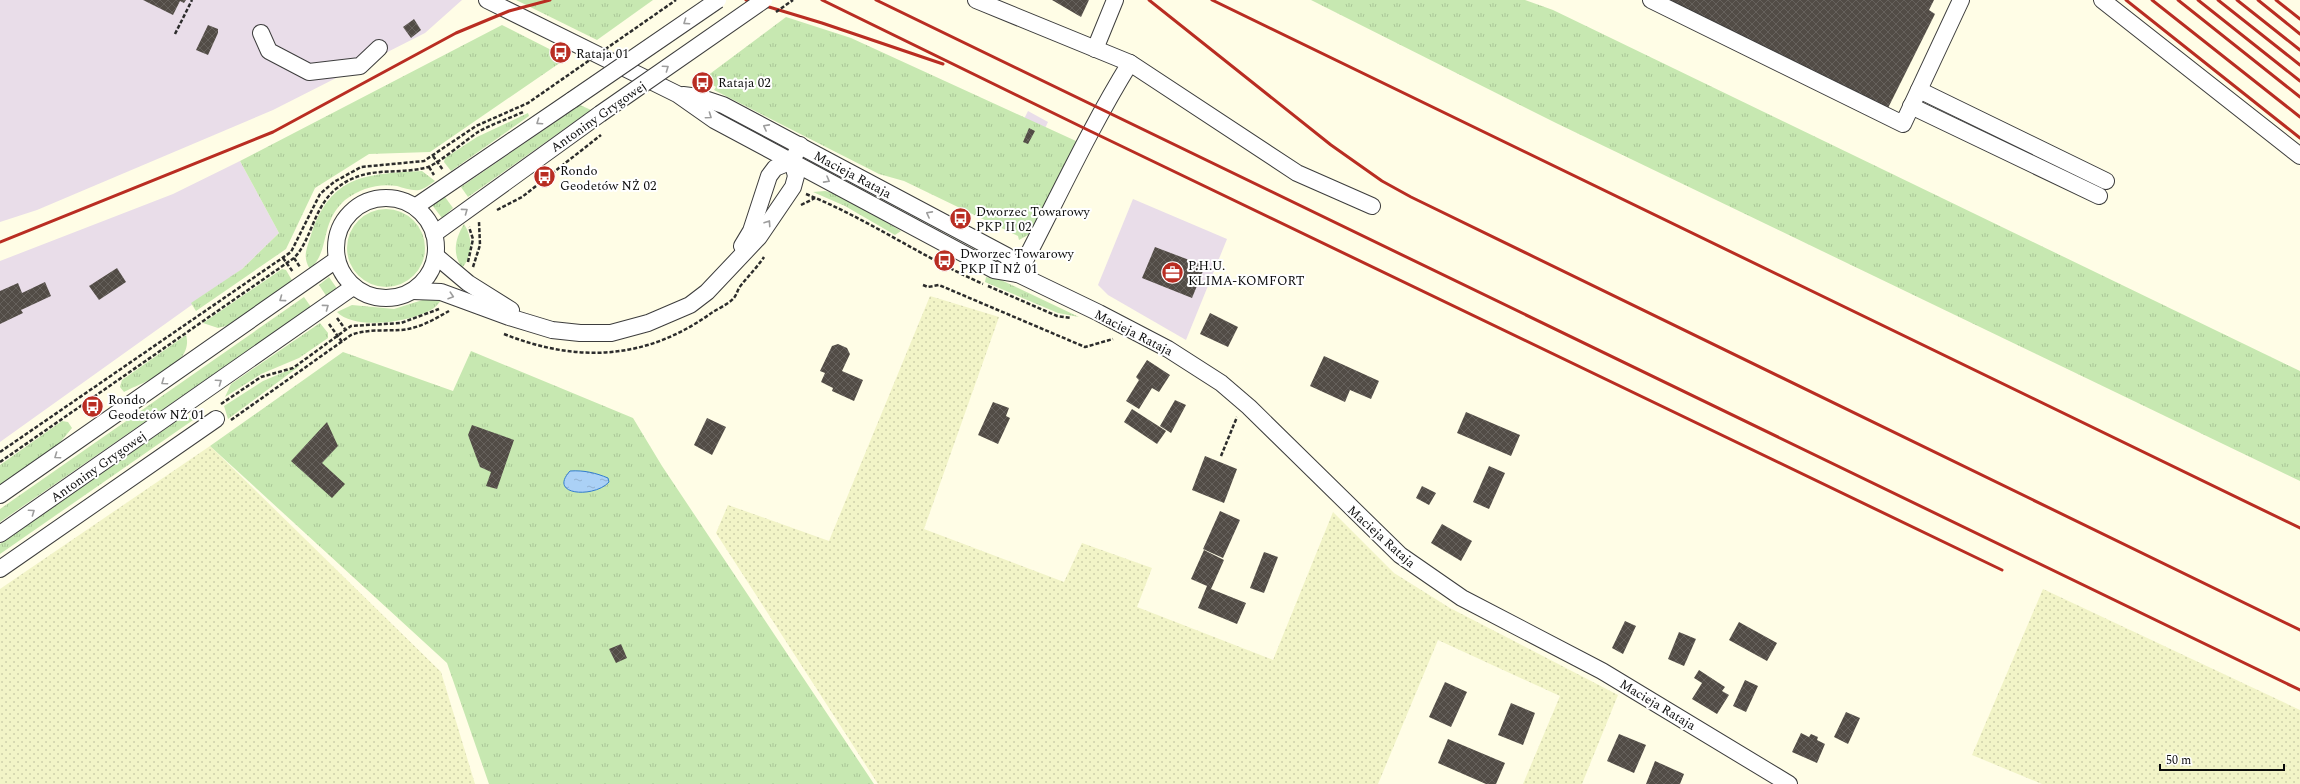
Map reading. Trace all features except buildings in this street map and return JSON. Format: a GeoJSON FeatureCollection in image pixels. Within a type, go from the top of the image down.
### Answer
{"type":"FeatureCollection","features":[{"type":"Feature","properties":{"kind":"street","name":"Macieja Rataja"},"geometry":{"type":"LineString","coordinates":[[487,0],[677,94],[714,120],[994,270],[1018,274],[1168,349],[1214,379],[1243,402],[1400,555],[1424,572],[1462,598],[1602,671],[1789,784]]}},
{"type":"Feature","properties":{"kind":"street"},"geometry":{"type":"LineString","coordinates":[[415,208],[718,0]]}},
{"type":"Feature","properties":{"kind":"street","name":"Antoniny Grygowej"},"geometry":{"type":"LineString","coordinates":[[434,234],[600,114],[764,0]]}},
{"type":"Feature","properties":{"kind":"street"},"geometry":{"type":"LineString","coordinates":[[976,0],[1130,63],[1297,173],[1372,206]]}},
{"type":"Feature","properties":{"kind":"street"},"geometry":{"type":"LineString","coordinates":[[1095,48],[1115,0]]}},
{"type":"Feature","properties":{"kind":"street"},"geometry":{"type":"LineString","coordinates":[[1651,0],[1903,124],[1961,0]]}},
{"type":"Feature","properties":{"kind":"street"},"geometry":{"type":"LineString","coordinates":[[2102,0],[2300,156]]}},
{"type":"Feature","properties":{"kind":"street"},"geometry":{"type":"LineString","coordinates":[[261,33],[269,51],[309,72],[360,66],[380,48]]}},
{"type":"Feature","properties":{"kind":"street"},"geometry":{"type":"LineString","coordinates":[[1018,274],[1064,187],[1101,109],[1130,63]]}},
{"type":"Feature","properties":{"kind":"street"},"geometry":{"type":"LineString","coordinates":[[1919,90],[2106,180]]}},
{"type":"Feature","properties":{"kind":"street","name":"Macieja Rataja"},"geometry":{"type":"LineString","coordinates":[[677,94],[699,97],[722,105],[800,145],[1007,256],[1018,274]]}},
{"type":"Feature","properties":{"kind":"street"},"geometry":{"type":"LineString","coordinates":[[1911,106],[2099,196]]}},
{"type":"Feature","properties":{"kind":"street"},"geometry":{"type":"LineString","coordinates":[[725,275],[751,231],[769,176],[775,168],[792,161],[800,145]]}},
{"type":"Feature","properties":{"kind":"street"},"geometry":{"type":"LineString","coordinates":[[413,291],[441,292],[534,325],[580,333],[611,333],[648,323],[675,313],[708,292],[759,237],[793,188],[796,176],[792,161]]}},
{"type":"Feature","properties":{"kind":"street"},"geometry":{"type":"LineString","coordinates":[[386,198],[402,200],[415,208],[430,224],[434,234],[436,256],[433,267],[425,280],[413,291],[398,297],[383,299],[367,296],[353,287],[343,275],[336,260],[335,245],[338,230],[346,217],[357,206],[371,200],[386,198]]}},
{"type":"Feature","properties":{"kind":"street"},"geometry":{"type":"LineString","coordinates":[[436,256],[468,283],[534,325]]}},
{"type":"Feature","properties":{"kind":"street"},"geometry":{"type":"LineString","coordinates":[[0,495],[336,260]]}},
{"type":"Feature","properties":{"kind":"street","name":"Antoniny Grygowej"},"geometry":{"type":"LineString","coordinates":[[0,534],[353,287]]}},
{"type":"Feature","properties":{"kind":"street"},"geometry":{"type":"LineString","coordinates":[[0,569],[222,421]]}},
{"type":"Feature","properties":{"kind":"path"},"geometry":{"type":"LineString","coordinates":[[175,34],[192,0]]}},
{"type":"Feature","properties":{"kind":"path"},"geometry":{"type":"LineString","coordinates":[[0,452],[291,252],[320,194],[334,182],[361,167],[424,161],[476,126],[528,103],[676,0]]}},
{"type":"Feature","properties":{"kind":"path"},"geometry":{"type":"LineString","coordinates":[[0,462],[294,258],[301,249],[319,210],[336,188],[349,180],[364,174],[429,167],[479,132],[525,111]]}},
{"type":"Feature","properties":{"kind":"path"},"geometry":{"type":"LineString","coordinates":[[491,213],[522,197],[606,131]]}},
{"type":"Feature","properties":{"kind":"path"},"geometry":{"type":"LineString","coordinates":[[468,283],[480,245],[478,220]]}},
{"type":"Feature","properties":{"kind":"path"},"geometry":{"type":"LineString","coordinates":[[923,285],[928,287],[939,284],[1085,347],[1092,347],[1117,337]]}},
{"type":"Feature","properties":{"kind":"path"},"geometry":{"type":"LineString","coordinates":[[222,421],[351,335],[357,332],[402,330],[419,326],[449,311],[459,298]]}},
{"type":"Feature","properties":{"kind":"path"},"geometry":{"type":"LineString","coordinates":[[1221,456],[1243,402]]}},
{"type":"Feature","properties":{"kind":"shaded area"},"geometry":{"type":"Polygon","coordinates":[[[0,0],[462,0],[425,33],[273,110],[37,210],[0,222],[0,0]]]}},
{"type":"Feature","properties":{"kind":"shaded area"},"geometry":{"type":"Polygon","coordinates":[[[1028,111],[1048,122],[1032,155],[1011,145],[1028,111]]]}},
{"type":"Feature","properties":{"kind":"shaded area"},"geometry":{"type":"Polygon","coordinates":[[[240,161],[279,233],[242,269],[0,442],[0,261],[173,194],[240,161]]]}},
{"type":"Feature","properties":{"kind":"shaded area"},"geometry":{"type":"Polygon","coordinates":[[[1133,199],[1227,239],[1186,340],[1108,295],[1098,285],[1133,199]]]}},
{"type":"Feature","properties":{"kind":"green space"},"geometry":{"type":"Polygon","coordinates":[[[516,0],[653,0],[597,40],[516,0]]]}},
{"type":"Feature","properties":{"kind":"green space"},"geometry":{"type":"Polygon","coordinates":[[[1311,0],[1525,0],[1553,10],[2300,371],[2300,481],[1556,123],[1311,0]]]}},
{"type":"Feature","properties":{"kind":"green space"},"geometry":{"type":"Polygon","coordinates":[[[786,17],[851,38],[1076,141],[1035,228],[1028,235],[1019,240],[1018,236],[904,181],[879,174],[714,90],[716,87],[703,79],[786,17]]]}},
{"type":"Feature","properties":{"kind":"green space"},"geometry":{"type":"Polygon","coordinates":[[[502,25],[567,58],[430,152],[369,154],[315,188],[286,249],[196,311],[191,303],[242,269],[279,233],[240,161],[502,25]]]}},
{"type":"Feature","properties":{"kind":"green space"},"geometry":{"type":"Polygon","coordinates":[[[580,105],[591,110],[468,197],[461,187],[580,105]]]}},
{"type":"Feature","properties":{"kind":"green space"},"geometry":{"type":"Polygon","coordinates":[[[528,113],[529,116],[451,171],[444,162],[445,158],[477,137],[528,113]]]}},
{"type":"Feature","properties":{"kind":"green space"},"geometry":{"type":"Polygon","coordinates":[[[422,171],[435,181],[425,188],[411,190],[397,186],[383,185],[370,187],[357,192],[345,200],[337,209],[332,218],[321,253],[310,269],[306,256],[311,235],[319,215],[329,200],[340,189],[353,181],[368,176],[422,171]]]}},
{"type":"Feature","properties":{"kind":"green space"},"geometry":{"type":"Polygon","coordinates":[[[825,191],[855,202],[901,231],[895,235],[845,206],[813,192],[825,191]]]}},
{"type":"Feature","properties":{"kind":"green space"},"geometry":{"type":"Polygon","coordinates":[[[445,197],[453,208],[442,218],[432,205],[445,197]]]}},
{"type":"Feature","properties":{"kind":"green space"},"geometry":{"type":"Polygon","coordinates":[[[386,209],[401,212],[408,216],[418,226],[422,233],[425,248],[422,263],[418,270],[408,280],[401,284],[386,287],[371,284],[364,280],[354,270],[350,263],[347,248],[350,233],[354,226],[364,216],[371,212],[386,209]]]}},
{"type":"Feature","properties":{"kind":"green space"},"geometry":{"type":"Polygon","coordinates":[[[464,224],[469,235],[470,252],[466,263],[462,268],[457,257],[456,246],[458,235],[464,224]]]}},
{"type":"Feature","properties":{"kind":"green space"},"geometry":{"type":"Polygon","coordinates":[[[282,269],[286,270],[293,282],[230,325],[218,328],[203,323],[282,269]]]}},
{"type":"Feature","properties":{"kind":"green space"},"geometry":{"type":"Polygon","coordinates":[[[329,277],[338,290],[327,297],[319,285],[329,277]]]}},
{"type":"Feature","properties":{"kind":"green space"},"geometry":{"type":"Polygon","coordinates":[[[986,277],[1001,280],[1079,317],[1058,313],[985,282],[986,277]]]}},
{"type":"Feature","properties":{"kind":"green space"},"geometry":{"type":"Polygon","coordinates":[[[930,296],[999,317],[924,529],[1064,582],[1082,543],[1152,568],[1137,607],[1273,660],[1333,512],[1394,573],[1450,608],[1618,695],[1582,784],[1523,784],[1560,696],[1438,640],[1378,784],[878,784],[716,533],[728,505],[829,541],[930,296]]]}},
{"type":"Feature","properties":{"kind":"green space"},"geometry":{"type":"Polygon","coordinates":[[[304,297],[311,307],[0,522],[0,509],[304,297]]]}},
{"type":"Feature","properties":{"kind":"green space"},"geometry":{"type":"Polygon","coordinates":[[[432,297],[443,298],[437,306],[425,313],[399,320],[370,323],[346,318],[337,312],[352,305],[394,309],[432,297]]]}},
{"type":"Feature","properties":{"kind":"green space"},"geometry":{"type":"Polygon","coordinates":[[[320,323],[328,333],[328,338],[299,358],[261,374],[225,397],[231,384],[320,323]]]}},
{"type":"Feature","properties":{"kind":"green space"},"geometry":{"type":"Polygon","coordinates":[[[186,335],[187,346],[183,355],[176,363],[166,371],[124,392],[120,387],[122,380],[186,335]]]}},
{"type":"Feature","properties":{"kind":"green space"},"geometry":{"type":"Polygon","coordinates":[[[471,351],[633,418],[662,466],[874,784],[489,784],[447,663],[210,446],[343,352],[453,391],[471,351]]]}},
{"type":"Feature","properties":{"kind":"green space"},"geometry":{"type":"Polygon","coordinates":[[[301,365],[228,419],[224,406],[263,381],[301,365]]]}},
{"type":"Feature","properties":{"kind":"green space"},"geometry":{"type":"Polygon","coordinates":[[[193,417],[196,418],[0,554],[0,544],[178,420],[193,417]]]}},
{"type":"Feature","properties":{"kind":"green space"},"geometry":{"type":"Polygon","coordinates":[[[62,421],[68,422],[72,428],[57,446],[0,486],[0,465],[62,421]]]}},
{"type":"Feature","properties":{"kind":"green space"},"geometry":{"type":"Polygon","coordinates":[[[210,446],[441,672],[475,784],[0,784],[0,589],[210,446]]]}},
{"type":"Feature","properties":{"kind":"green space"},"geometry":{"type":"Polygon","coordinates":[[[2043,589],[2300,710],[2300,784],[2042,784],[1972,755],[2043,589]]]}},
{"type":"Feature","properties":{"kind":"water"},"geometry":{"type":"Polygon","coordinates":[[[570,471],[585,471],[594,473],[608,478],[609,482],[594,491],[576,492],[569,490],[564,486],[564,479],[570,471]]]}},
{"type":"Feature","properties":{"kind":"railway"},"geometry":{"type":"LineString","coordinates":[[0,242],[273,132],[456,33],[509,11],[550,0]]}},
{"type":"Feature","properties":{"kind":"railway"},"geometry":{"type":"LineString","coordinates":[[746,0],[822,23],[943,64]]}},
{"type":"Feature","properties":{"kind":"railway"},"geometry":{"type":"LineString","coordinates":[[822,0],[1090,131],[2002,570]]}},
{"type":"Feature","properties":{"kind":"railway"},"geometry":{"type":"LineString","coordinates":[[876,0],[2300,690]]}},
{"type":"Feature","properties":{"kind":"railway"},"geometry":{"type":"LineString","coordinates":[[1149,0],[1331,145],[1382,181],[1411,197],[2300,630]]}},
{"type":"Feature","properties":{"kind":"railway"},"geometry":{"type":"LineString","coordinates":[[1212,0],[2300,528]]}},
{"type":"Feature","properties":{"kind":"railway"},"geometry":{"type":"LineString","coordinates":[[2126,0],[2300,138]]}},
{"type":"Feature","properties":{"kind":"railway"},"geometry":{"type":"LineString","coordinates":[[2152,0],[2300,117]]}},
{"type":"Feature","properties":{"kind":"railway"},"geometry":{"type":"LineString","coordinates":[[2178,0],[2300,97]]}},
{"type":"Feature","properties":{"kind":"railway"},"geometry":{"type":"LineString","coordinates":[[2198,0],[2300,81]]}},
{"type":"Feature","properties":{"kind":"railway"},"geometry":{"type":"LineString","coordinates":[[2218,0],[2300,65]]}},
{"type":"Feature","properties":{"kind":"railway"},"geometry":{"type":"LineString","coordinates":[[2237,0],[2300,50]]}},
{"type":"Feature","properties":{"kind":"railway"},"geometry":{"type":"LineString","coordinates":[[2258,0],[2300,34]]}},
{"type":"Feature","properties":{"kind":"railway"},"geometry":{"type":"LineString","coordinates":[[2276,0],[2300,19]]}},
{"type":"Feature","properties":{"kind":"place","name":"Rataja 01"},"geometry":{"type":"Point","coordinates":[561,53]}},
{"type":"Feature","properties":{"kind":"place","name":"Rataja 02"},"geometry":{"type":"Point","coordinates":[703,82]}},
{"type":"Feature","properties":{"kind":"place","name":"Rondo Geodetów NŻ 02"},"geometry":{"type":"Point","coordinates":[544,177]}},
{"type":"Feature","properties":{"kind":"place","name":"Dworzec Towarowy PKP II 02"},"geometry":{"type":"Point","coordinates":[960,218]}},
{"type":"Feature","properties":{"kind":"place","name":"Dworzec Towarowy PKP II NŻ 01"},"geometry":{"type":"Point","coordinates":[945,260]}},
{"type":"Feature","properties":{"kind":"place","name":"P.H.U. KLIMA-KOMFORT"},"geometry":{"type":"Point","coordinates":[1173,272]}},
{"type":"Feature","properties":{"kind":"place","name":"Rondo Geodetów NŻ 01"},"geometry":{"type":"Point","coordinates":[93,406]}}]}
